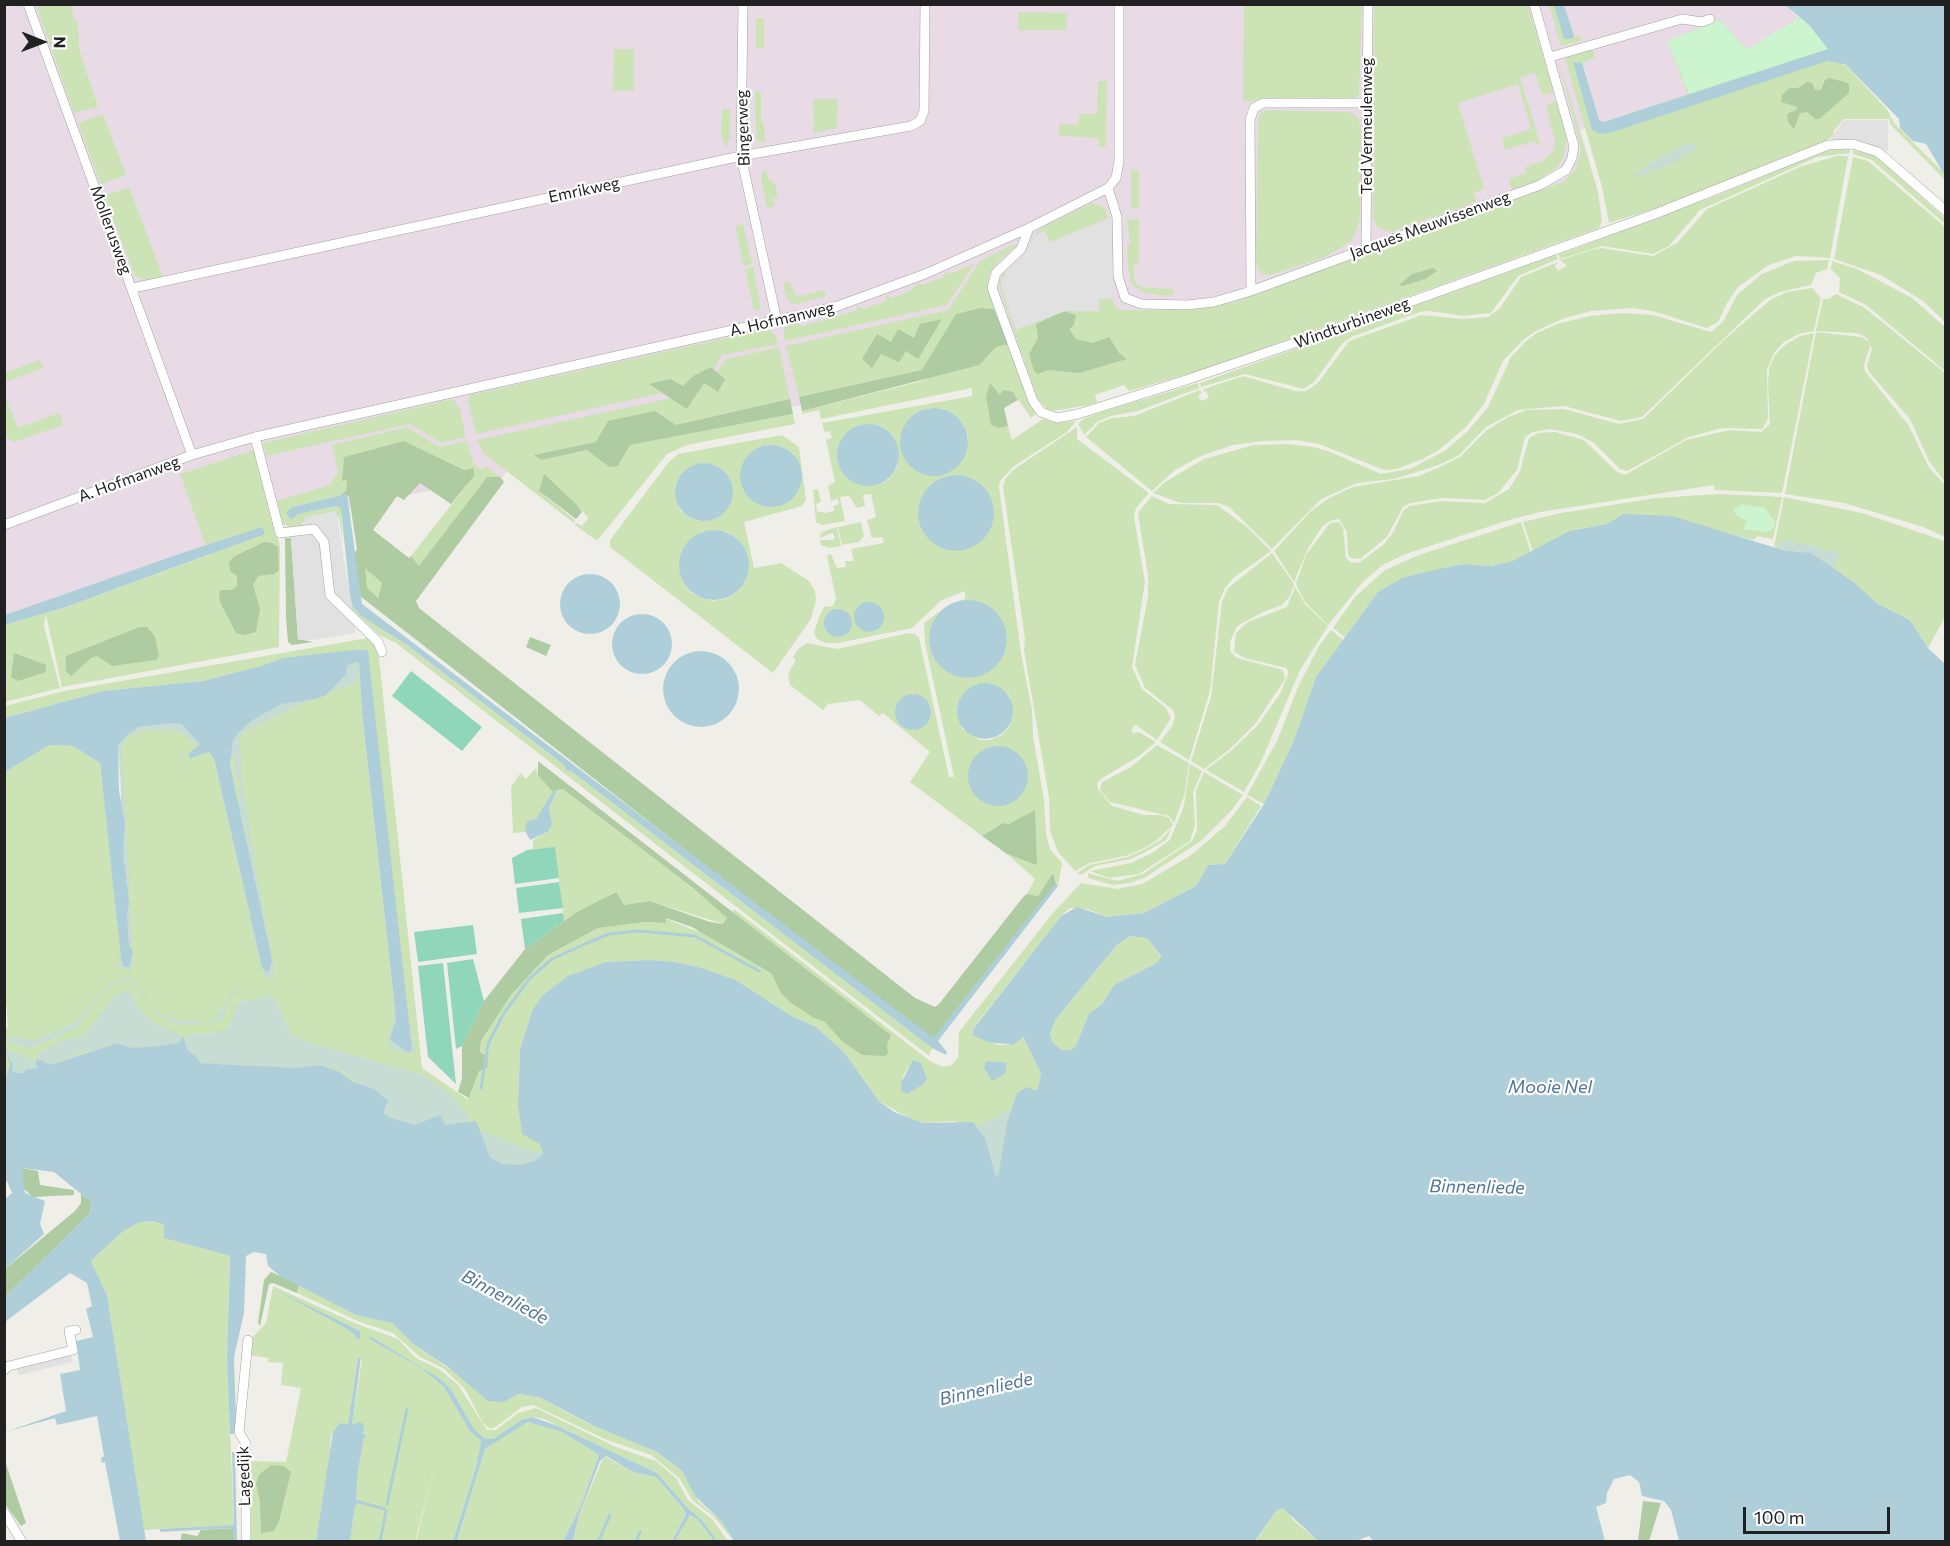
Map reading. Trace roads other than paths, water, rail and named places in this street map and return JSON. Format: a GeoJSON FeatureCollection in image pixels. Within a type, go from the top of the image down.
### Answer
{"type":"FeatureCollection","features":[{"type":"Feature","properties":{"kind":"street","name":"Mollerusweg"},"geometry":{"type":"LineString","coordinates":[[28,4],[192,455]]}},
{"type":"Feature","properties":{"kind":"street","name":"Bingerweg"},"geometry":{"type":"LineString","coordinates":[[743,4],[741,156],[777,321]]}},
{"type":"Feature","properties":{"kind":"street","name":"Emrikweg"},"geometry":{"type":"LineString","coordinates":[[133,288],[741,156],[911,126],[920,121],[924,111],[926,4]]}},
{"type":"Feature","properties":{"kind":"street"},"geometry":{"type":"LineString","coordinates":[[1108,188],[1116,178],[1119,167],[1119,4]]}},
{"type":"Feature","properties":{"kind":"street","name":"Ted Vermeulenweg"},"geometry":{"type":"LineString","coordinates":[[1366,248],[1368,4]]}},
{"type":"Feature","properties":{"kind":"street","name":"Jacques Meuwissenweg"},"geometry":{"type":"LineString","coordinates":[[1108,188],[1117,217],[1118,276],[1125,298],[1142,304],[1197,304],[1251,291],[1540,185],[1566,170],[1574,152],[1573,140],[1534,4]]}},
{"type":"Feature","properties":{"kind":"street"},"geometry":{"type":"LineString","coordinates":[[1550,57],[1682,19],[1702,22],[1710,19]]}},
{"type":"Feature","properties":{"kind":"street"},"geometry":{"type":"LineString","coordinates":[[1251,291],[1250,120],[1254,108],[1263,103],[1368,103]]}},
{"type":"Feature","properties":{"kind":"street","name":"Windturbineweg"},"geometry":{"type":"LineString","coordinates":[[1029,228],[1021,249],[996,273],[992,288],[1033,401],[1045,414],[1062,418],[1215,371],[1323,333],[1683,204],[1828,145],[1853,144],[1872,149],[1888,158],[1946,211]]}},
{"type":"Feature","properties":{"kind":"street","name":"A. Hofmanweg"},"geometry":{"type":"LineString","coordinates":[[4,525],[192,455],[255,437],[835,307],[879,292],[1029,228],[1108,188]]}},
{"type":"Feature","properties":{"kind":"street"},"geometry":{"type":"LineString","coordinates":[[255,437],[280,533],[314,529],[324,542],[330,595],[378,642],[381,652]]}},
{"type":"Feature","properties":{"kind":"street"},"geometry":{"type":"LineString","coordinates":[[4,1370],[9,1366],[73,1350],[69,1331],[76,1330]]}},
{"type":"Feature","properties":{"kind":"street","name":"Lagedijk"},"geometry":{"type":"LineString","coordinates":[[246,1542],[246,1444],[239,1432],[248,1340]]}},
{"type":"Feature","properties":{"kind":"street"},"geometry":{"type":"LineString","coordinates":[[4,1512],[22,1542]]}},
{"type":"Feature","properties":{"kind":"water"},"geometry":{"type":"Polygon","coordinates":[[[1554,5],[1564,5],[1574,36],[1572,39],[1564,39],[1554,5]]]}},
{"type":"Feature","properties":{"kind":"water"},"geometry":{"type":"Polygon","coordinates":[[[1785,5],[1945,5],[1945,176],[1926,144],[1913,141],[1900,128],[1899,119],[1845,64],[1827,61],[1610,133],[1600,134],[1592,130],[1573,62],[1582,63],[1599,120],[1604,122],[1828,49],[1809,25],[1785,5]]]}},
{"type":"Feature","properties":{"kind":"water"},"geometry":{"type":"Polygon","coordinates":[[[934,408],[947,411],[958,418],[965,429],[968,442],[965,455],[958,466],[947,473],[934,476],[921,473],[910,466],[903,455],[900,442],[903,429],[910,418],[921,411],[934,408]]]}},
{"type":"Feature","properties":{"kind":"water"},"geometry":{"type":"Polygon","coordinates":[[[862,424],[874,424],[890,433],[897,443],[899,455],[897,467],[890,477],[874,486],[862,486],[851,481],[842,472],[837,461],[837,449],[842,438],[851,429],[862,424]]]}},
{"type":"Feature","properties":{"kind":"water"},"geometry":{"type":"Polygon","coordinates":[[[765,445],[777,445],[793,454],[800,464],[802,476],[800,488],[793,498],[777,507],[765,507],[754,502],[745,493],[740,482],[740,470],[745,459],[754,450],[765,445]]]}},
{"type":"Feature","properties":{"kind":"water"},"geometry":{"type":"Polygon","coordinates":[[[698,463],[710,463],[725,471],[733,486],[733,498],[725,513],[710,521],[698,521],[683,513],[675,498],[675,486],[683,471],[698,463]]]}},
{"type":"Feature","properties":{"kind":"water"},"geometry":{"type":"Polygon","coordinates":[[[956,475],[970,478],[983,486],[991,499],[994,513],[991,527],[983,540],[970,548],[956,551],[942,548],[929,540],[921,527],[918,513],[921,499],[929,486],[942,478],[956,475]]]}},
{"type":"Feature","properties":{"kind":"water"},"geometry":{"type":"Polygon","coordinates":[[[347,494],[362,604],[931,1036],[934,1037],[1056,883],[1058,886],[938,1041],[947,1052],[946,1055],[932,1048],[571,771],[566,770],[564,765],[407,645],[361,616],[353,607],[350,596],[341,509],[337,506],[298,514],[291,520],[286,513],[292,507],[347,494]]]}},
{"type":"Feature","properties":{"kind":"water","name":"Mooie Nel"},"geometry":{"type":"Polygon","coordinates":[[[1623,514],[1672,516],[1786,551],[1811,553],[1855,583],[1878,604],[1910,620],[1928,648],[1945,664],[1945,1541],[1679,1541],[1671,1510],[1664,1501],[1642,1496],[1639,1482],[1630,1475],[1614,1479],[1607,1493],[1606,1503],[1596,1507],[1605,1541],[1374,1542],[1369,1536],[1356,1541],[1318,1541],[1283,1508],[1276,1511],[1255,1541],[734,1541],[721,1521],[695,1496],[682,1471],[657,1452],[594,1426],[539,1397],[519,1394],[504,1402],[488,1401],[448,1367],[413,1344],[392,1323],[356,1315],[280,1276],[268,1266],[266,1254],[254,1252],[246,1256],[244,1313],[234,1357],[236,1419],[234,1434],[230,1434],[227,1358],[230,1256],[164,1238],[164,1225],[152,1221],[140,1222],[122,1232],[91,1261],[107,1295],[146,1541],[120,1541],[105,1462],[102,1463],[101,1458],[104,1456],[97,1416],[57,1425],[55,1418],[5,1432],[66,1411],[60,1374],[80,1370],[76,1341],[93,1337],[86,1309],[92,1306],[87,1283],[70,1273],[5,1322],[5,1297],[90,1213],[92,1203],[54,1172],[22,1168],[25,1193],[45,1201],[40,1224],[44,1234],[5,1269],[5,1199],[12,1193],[7,1181],[4,1182],[4,1084],[10,1064],[6,1052],[13,1064],[12,1072],[22,1073],[28,1069],[37,1068],[36,1058],[50,1065],[117,1043],[132,1048],[159,1046],[179,1043],[183,1036],[188,1051],[195,1055],[200,1063],[296,1068],[318,1065],[338,1071],[354,1082],[374,1089],[388,1101],[384,1113],[388,1117],[415,1125],[440,1115],[445,1125],[476,1121],[490,1157],[502,1164],[520,1165],[534,1161],[543,1154],[540,1144],[522,1134],[518,1105],[520,1049],[532,1011],[543,995],[568,976],[606,962],[650,960],[676,962],[736,980],[790,1015],[816,1027],[844,1052],[879,1101],[894,1112],[923,1123],[973,1122],[985,1138],[996,1177],[999,1173],[1007,1123],[1017,1093],[1027,1087],[1037,1091],[1041,1074],[1023,1037],[1013,1045],[988,1042],[972,1035],[974,1028],[1061,916],[1077,907],[1107,917],[1144,913],[1196,886],[1208,865],[1225,864],[1264,804],[1294,740],[1316,677],[1378,592],[1404,577],[1434,570],[1464,564],[1491,566],[1513,561],[1569,531],[1607,524],[1623,514]],[[1130,936],[1116,946],[1056,1019],[1050,1034],[1053,1043],[1062,1050],[1071,1050],[1076,1046],[1089,1013],[1102,1004],[1114,985],[1158,962],[1161,956],[1147,938],[1130,936]]]}},
{"type":"Feature","properties":{"kind":"water"},"geometry":{"type":"Polygon","coordinates":[[[262,527],[265,534],[66,607],[5,625],[5,615],[262,527]]]}},
{"type":"Feature","properties":{"kind":"water"},"geometry":{"type":"Polygon","coordinates":[[[721,530],[734,536],[743,545],[747,551],[749,565],[747,579],[739,590],[728,598],[707,600],[689,590],[681,579],[679,558],[689,540],[700,532],[721,530]]]}},
{"type":"Feature","properties":{"kind":"water"},"geometry":{"type":"Polygon","coordinates":[[[590,574],[607,579],[615,587],[620,604],[615,621],[607,629],[590,634],[573,629],[565,621],[560,604],[565,587],[573,579],[590,574]]]}},
{"type":"Feature","properties":{"kind":"water"},"geometry":{"type":"Polygon","coordinates":[[[968,600],[983,603],[995,612],[1004,624],[1007,639],[1004,654],[995,666],[983,675],[968,678],[953,675],[941,666],[932,654],[929,639],[932,624],[941,612],[953,603],[968,600]]]}},
{"type":"Feature","properties":{"kind":"water"},"geometry":{"type":"Polygon","coordinates":[[[869,602],[875,603],[883,611],[883,623],[875,631],[869,632],[863,631],[855,623],[854,617],[855,611],[863,603],[869,602]]]}},
{"type":"Feature","properties":{"kind":"water"},"geometry":{"type":"Polygon","coordinates":[[[838,609],[848,613],[852,623],[848,633],[838,637],[828,633],[824,623],[828,613],[838,609]]]}},
{"type":"Feature","properties":{"kind":"water"},"geometry":{"type":"Polygon","coordinates":[[[642,614],[659,619],[667,627],[672,644],[667,661],[659,669],[642,674],[625,669],[617,661],[612,644],[617,627],[625,619],[642,614]]]}},
{"type":"Feature","properties":{"kind":"water"},"geometry":{"type":"Polygon","coordinates":[[[368,650],[412,1050],[408,1052],[390,1039],[396,1019],[362,713],[359,663],[355,662],[347,666],[346,674],[326,695],[316,699],[281,704],[251,721],[233,741],[230,764],[272,961],[268,973],[262,967],[214,759],[209,752],[190,759],[188,754],[200,744],[181,724],[138,727],[128,734],[118,746],[119,791],[125,823],[123,850],[129,903],[127,916],[129,945],[133,952],[129,967],[123,966],[121,958],[100,763],[73,746],[50,745],[5,772],[5,718],[103,691],[203,681],[283,658],[368,650]]]}},
{"type":"Feature","properties":{"kind":"water"},"geometry":{"type":"Polygon","coordinates":[[[701,651],[716,654],[728,662],[736,674],[739,689],[736,704],[728,716],[716,724],[701,727],[686,724],[674,716],[666,704],[663,689],[666,674],[674,662],[686,654],[701,651]]]}},
{"type":"Feature","properties":{"kind":"water"},"geometry":{"type":"Polygon","coordinates":[[[979,683],[991,683],[1001,687],[1009,695],[1013,711],[1009,727],[1001,735],[991,739],[979,739],[969,735],[961,727],[957,717],[957,705],[961,695],[969,687],[979,683]]]}},
{"type":"Feature","properties":{"kind":"water"},"geometry":{"type":"Polygon","coordinates":[[[913,694],[926,699],[931,712],[926,725],[913,730],[900,725],[895,712],[900,699],[913,694]]]}},
{"type":"Feature","properties":{"kind":"water"},"geometry":{"type":"Polygon","coordinates":[[[998,746],[1015,751],[1023,759],[1028,776],[1023,793],[1015,801],[998,806],[981,801],[973,793],[968,776],[973,759],[981,751],[998,746]]]}},
{"type":"Feature","properties":{"kind":"water"},"geometry":{"type":"Polygon","coordinates":[[[554,790],[557,790],[549,808],[552,824],[548,832],[530,840],[525,831],[527,821],[536,819],[554,790]]]}},
{"type":"Feature","properties":{"kind":"water"},"geometry":{"type":"Polygon","coordinates":[[[913,1060],[921,1063],[927,1079],[907,1094],[901,1091],[901,1083],[913,1060]]]}},
{"type":"Feature","properties":{"kind":"water"},"geometry":{"type":"Polygon","coordinates":[[[986,1061],[1007,1063],[1005,1074],[992,1081],[984,1068],[986,1061]]]}},
{"type":"Feature","properties":{"kind":"water"},"geometry":{"type":"Polygon","coordinates":[[[274,1289],[360,1331],[360,1339],[342,1326],[274,1289]]]}},
{"type":"Feature","properties":{"kind":"water"},"geometry":{"type":"Polygon","coordinates":[[[370,1336],[439,1378],[450,1388],[475,1430],[485,1439],[493,1439],[521,1420],[532,1417],[558,1426],[657,1473],[687,1507],[703,1521],[717,1541],[714,1541],[698,1520],[690,1515],[675,1541],[672,1541],[686,1514],[683,1508],[656,1477],[633,1472],[606,1456],[600,1461],[579,1515],[573,1541],[563,1541],[581,1505],[599,1455],[562,1432],[528,1422],[485,1449],[457,1541],[453,1541],[476,1467],[481,1441],[470,1431],[443,1386],[421,1368],[369,1339],[370,1336]]]}},
{"type":"Feature","properties":{"kind":"water"},"geometry":{"type":"Polygon","coordinates":[[[361,1357],[352,1425],[360,1422],[364,1425],[363,1433],[367,1436],[364,1438],[358,1471],[356,1497],[359,1502],[355,1506],[350,1541],[316,1541],[333,1432],[340,1423],[348,1424],[358,1358],[361,1357]]]}},
{"type":"Feature","properties":{"kind":"water"},"geometry":{"type":"Polygon","coordinates":[[[232,1452],[235,1452],[237,1541],[234,1541],[233,1528],[160,1532],[160,1529],[234,1525],[232,1452]]]}},
{"type":"Feature","properties":{"kind":"waterway"},"geometry":{"type":"LineString","coordinates":[[481,1088],[488,1044],[504,1013],[530,978],[552,959],[585,944],[609,934],[639,931],[695,936],[759,971]]}},
{"type":"Feature","properties":{"kind":"waterway"},"geometry":{"type":"LineString","coordinates":[[387,1504],[407,1409]]}},
{"type":"Feature","properties":{"kind":"waterway"},"geometry":{"type":"LineString","coordinates":[[359,1502],[385,1509]]}},
{"type":"Feature","properties":{"kind":"waterway"},"geometry":{"type":"LineString","coordinates":[[380,1542],[386,1511]]}},
{"type":"Feature","properties":{"kind":"waterway"},"geometry":{"type":"LineString","coordinates":[[598,1542],[610,1515]]}},
{"type":"Feature","properties":{"kind":"waterway"},"geometry":{"type":"LineString","coordinates":[[636,1542],[640,1532]]}},
{"type":"Feature","properties":{"kind":"water label","name":"Binnenliede"},"geometry":{"type":"Point","coordinates":[1477,1187]}},
{"type":"Feature","properties":{"kind":"water label","name":"Binnenliede"},"geometry":{"type":"Point","coordinates":[505,1297]}},
{"type":"Feature","properties":{"kind":"water label","name":"Binnenliede"},"geometry":{"type":"Point","coordinates":[986,1389]}}]}
